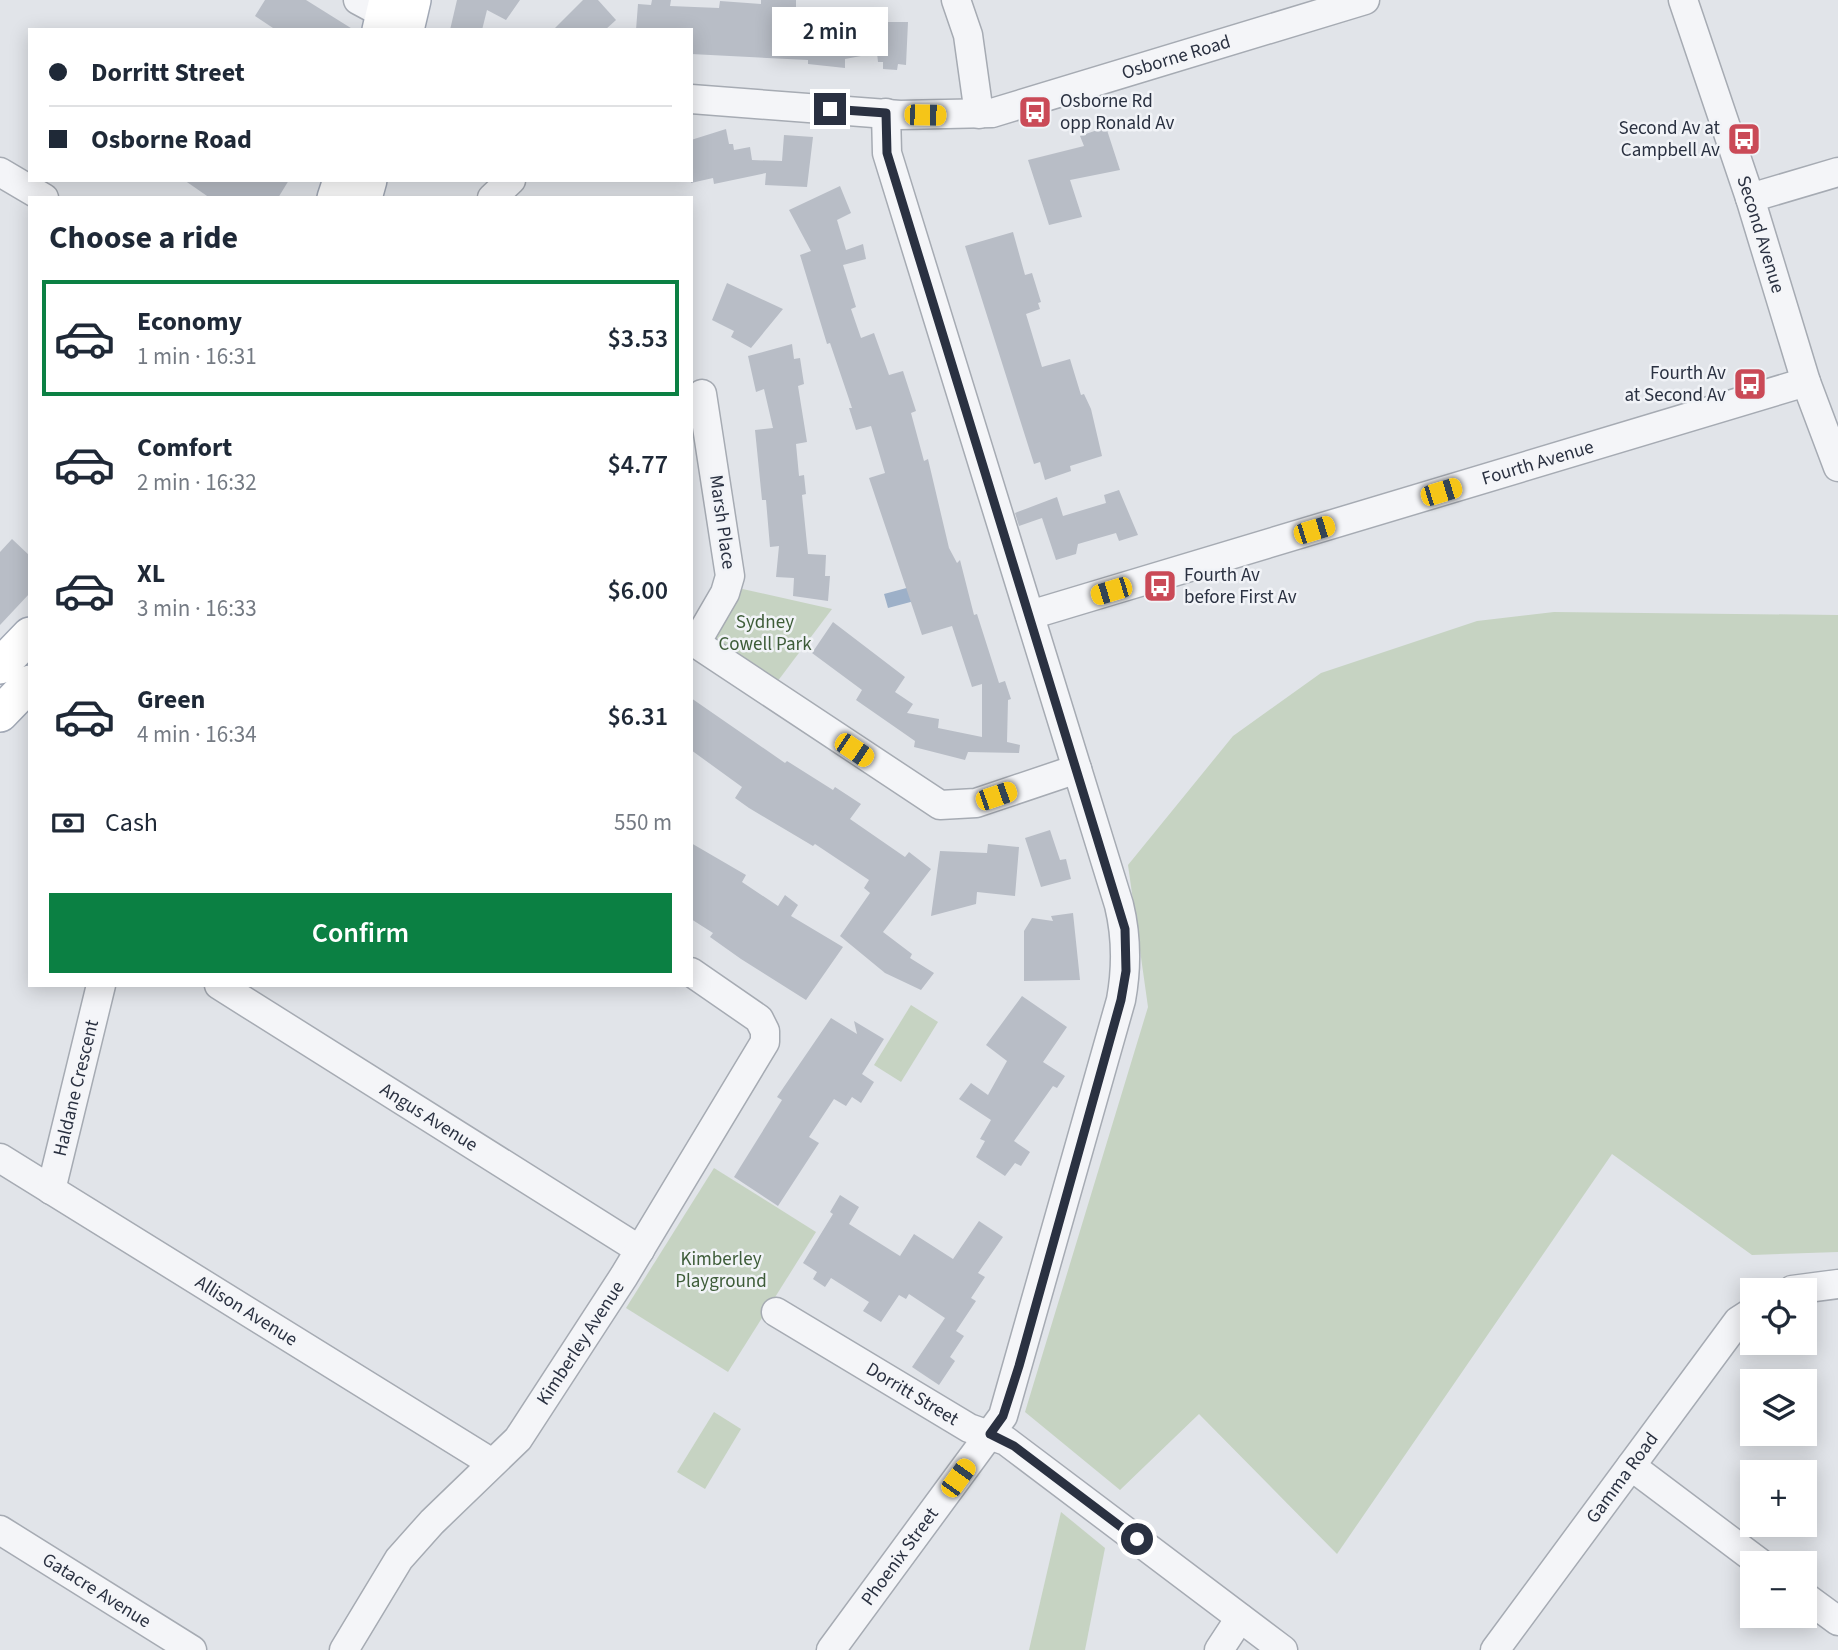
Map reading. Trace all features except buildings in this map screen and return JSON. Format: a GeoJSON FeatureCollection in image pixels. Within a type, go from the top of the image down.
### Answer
{"type":"FeatureCollection","features":[{"type":"Feature","properties":{"kind":"main road"},"geometry":{"type":"LineString","coordinates":[[0,666],[28,637]]}},
{"type":"Feature","properties":{"kind":"main road"},"geometry":{"type":"LineString","coordinates":[[0,714],[28,685]]}},
{"type":"Feature","properties":{"kind":"street"},"geometry":{"type":"LineString","coordinates":[[956,0],[968,35],[979,114]]}},
{"type":"Feature","properties":{"kind":"street","name":"Osborne Road"},"geometry":{"type":"LineString","coordinates":[[693,99],[886,113],[979,114],[1005,110],[1365,0]]}},
{"type":"Feature","properties":{"kind":"street","name":"Second Avenue"},"geometry":{"type":"LineString","coordinates":[[1683,0],[1750,198],[1806,382],[1838,467]]}},
{"type":"Feature","properties":{"kind":"street","name":"Phoenix Street"},"geometry":{"type":"LineString","coordinates":[[831,1650],[1003,1416],[1121,1000],[1126,951],[1119,905],[887,153],[886,113]]}},
{"type":"Feature","properties":{"kind":"street"},"geometry":{"type":"LineString","coordinates":[[0,172],[41,196]]}},
{"type":"Feature","properties":{"kind":"street"},"geometry":{"type":"LineString","coordinates":[[1750,198],[1838,172]]}},
{"type":"Feature","properties":{"kind":"street"},"geometry":{"type":"LineString","coordinates":[[494,196],[509,182]]}},
{"type":"Feature","properties":{"kind":"street","name":"Fourth Avenue"},"geometry":{"type":"LineString","coordinates":[[1030,615],[1806,382]]}},
{"type":"Feature","properties":{"kind":"street","name":"Marsh Place"},"geometry":{"type":"LineString","coordinates":[[693,641],[725,593],[730,576],[702,394]]}},
{"type":"Feature","properties":{"kind":"street"},"geometry":{"type":"LineString","coordinates":[[693,641],[940,805],[976,803],[1077,769]]}},
{"type":"Feature","properties":{"kind":"street","name":"Kimberley Avenue"},"geometry":{"type":"LineString","coordinates":[[344,1650],[399,1559],[432,1522],[517,1439],[640,1250],[765,1042],[765,1031],[750,1011],[693,973]]}},
{"type":"Feature","properties":{"kind":"street","name":"Haldane Crescent"},"geometry":{"type":"LineString","coordinates":[[51,1190],[101,987]]}},
{"type":"Feature","properties":{"kind":"street","name":"Angus Avenue"},"geometry":{"type":"LineString","coordinates":[[222,987],[640,1250]]}},
{"type":"Feature","properties":{"kind":"street","name":"Allison Avenue"},"geometry":{"type":"LineString","coordinates":[[0,1158],[492,1463]]}},
{"type":"Feature","properties":{"kind":"street"},"geometry":{"type":"LineString","coordinates":[[1817,1287],[1838,1284]]}},
{"type":"Feature","properties":{"kind":"street","name":"Dorritt Street"},"geometry":{"type":"LineString","coordinates":[[776,1312],[969,1428],[990,1434],[1014,1446],[1283,1650]]}},
{"type":"Feature","properties":{"kind":"street","name":"Gamma Road"},"geometry":{"type":"LineString","coordinates":[[1495,1650],[1740,1320]]}},
{"type":"Feature","properties":{"kind":"street"},"geometry":{"type":"LineString","coordinates":[[1631,1466],[1744,1551]]}},
{"type":"Feature","properties":{"kind":"street","name":"Gatacre Avenue"},"geometry":{"type":"LineString","coordinates":[[0,1530],[192,1650]]}},
{"type":"Feature","properties":{"kind":"street"},"geometry":{"type":"LineString","coordinates":[[1817,1606],[1838,1621]]}},
{"type":"Feature","properties":{"kind":"street"},"geometry":{"type":"LineString","coordinates":[[1219,1650],[1240,1618]]}},
{"type":"Feature","properties":{"kind":"green space","name":"Sydney Cowell Park"},"geometry":{"type":"Polygon","coordinates":[[[738,588],[832,609],[774,686],[717,645],[715,638],[738,588]]]}},
{"type":"Feature","properties":{"kind":"green space"},"geometry":{"type":"Polygon","coordinates":[[[1554,612],[1838,615],[1838,1252],[1752,1255],[1612,1154],[1337,1554],[1199,1414],[1120,1490],[1025,1412],[1148,1007],[1128,865],[1233,736],[1321,673],[1477,621],[1554,612]]]}},
{"type":"Feature","properties":{"kind":"green space"},"geometry":{"type":"Polygon","coordinates":[[[911,1005],[938,1022],[901,1082],[874,1065],[911,1005]]]}},
{"type":"Feature","properties":{"kind":"green space","name":"Kimberley Playground"},"geometry":{"type":"Polygon","coordinates":[[[714,1168],[816,1232],[728,1372],[626,1308],[714,1168]]]}},
{"type":"Feature","properties":{"kind":"green space"},"geometry":{"type":"Polygon","coordinates":[[[714,1412],[741,1429],[705,1489],[677,1472],[714,1412]]]}},
{"type":"Feature","properties":{"kind":"green space"},"geometry":{"type":"Polygon","coordinates":[[[1061,1512],[1105,1548],[1085,1650],[1029,1650],[1061,1512]]]}},
{"type":"Feature","properties":{"kind":"water"},"geometry":{"type":"Polygon","coordinates":[[[914,586],[918,600],[888,608],[884,594],[914,586]]]}},
{"type":"Feature","properties":{"kind":"place","name":"Osborne Rd opp Ronald Av"},"geometry":{"type":"Point","coordinates":[1035,112]}},
{"type":"Feature","properties":{"kind":"place","name":"Second Av at Campbell Av"},"geometry":{"type":"Point","coordinates":[1744,139]}},
{"type":"Feature","properties":{"kind":"place","name":"Fourth Av at Second Av"},"geometry":{"type":"Point","coordinates":[1750,384]}},
{"type":"Feature","properties":{"kind":"place","name":"Fourth Av before First Av"},"geometry":{"type":"Point","coordinates":[1160,586]}},
{"type":"Feature","properties":{"kind":"route"},"geometry":{"type":"LineString","coordinates":[[830,109],[886,113],[887,153],[1125,929],[1126,971],[1121,1000],[1019,1366],[1003,1416],[990,1434],[1014,1446],[1137,1539]]}}]}
